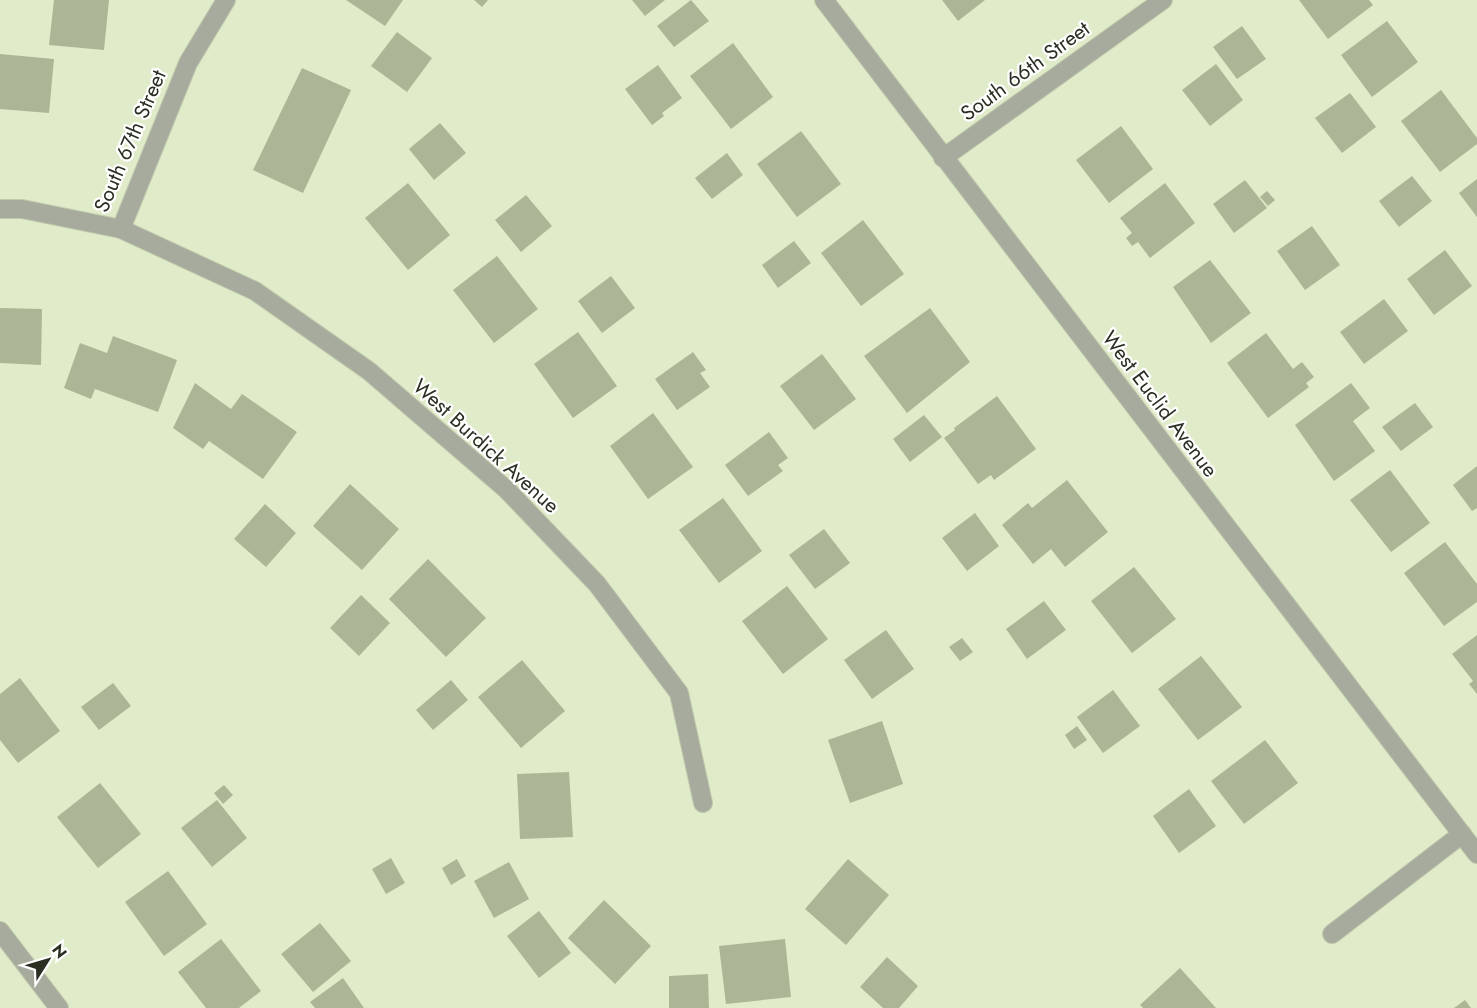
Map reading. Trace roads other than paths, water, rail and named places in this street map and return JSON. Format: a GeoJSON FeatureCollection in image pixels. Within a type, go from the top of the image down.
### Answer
{"type":"FeatureCollection","features":[{"type":"Feature","properties":{"kind":"street","name":"South 67th Street"},"geometry":{"type":"LineString","coordinates":[[0,209],[22,209],[121,229],[188,63],[226,0]]}},
{"type":"Feature","properties":{"kind":"street","name":"West Euclid Avenue"},"geometry":{"type":"LineString","coordinates":[[824,0],[1477,854]]}},
{"type":"Feature","properties":{"kind":"street","name":"South 66th Street"},"geometry":{"type":"LineString","coordinates":[[944,158],[1163,0]]}},
{"type":"Feature","properties":{"kind":"street","name":"West Burdick Avenue"},"geometry":{"type":"LineString","coordinates":[[121,229],[255,291],[369,371],[507,490],[597,584],[679,693],[703,803]]}},
{"type":"Feature","properties":{"kind":"street"},"geometry":{"type":"LineString","coordinates":[[1332,934],[1462,834]]}},
{"type":"Feature","properties":{"kind":"street"},"geometry":{"type":"LineString","coordinates":[[0,931],[59,1008]]}}]}
